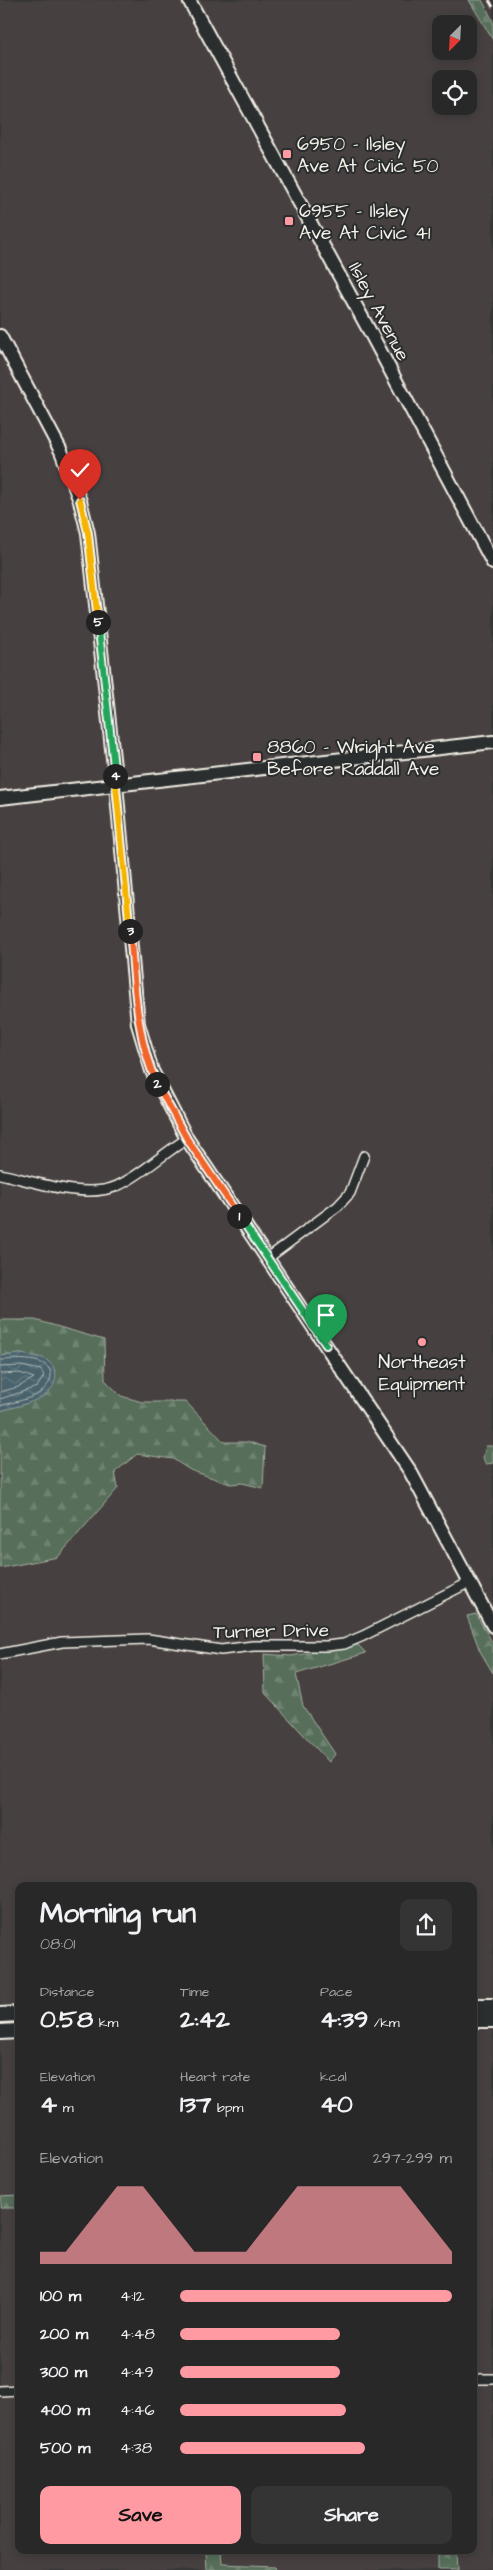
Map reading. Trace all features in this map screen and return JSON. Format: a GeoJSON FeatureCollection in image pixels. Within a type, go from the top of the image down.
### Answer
{"type":"FeatureCollection","features":[{"type":"Feature","properties":{"kind":"main road"},"geometry":{"type":"LineString","coordinates":[[477,2006],[493,2006]]}},
{"type":"Feature","properties":{"kind":"main road"},"geometry":{"type":"LineString","coordinates":[[0,2015],[15,2014]]}},
{"type":"Feature","properties":{"kind":"main road"},"geometry":{"type":"LineString","coordinates":[[477,2020],[493,2020]]}},
{"type":"Feature","properties":{"kind":"main road"},"geometry":{"type":"LineString","coordinates":[[0,2032],[15,2031]]}},
{"type":"Feature","properties":{"kind":"street","name":"Ilsley Avenue"},"geometry":{"type":"LineString","coordinates":[[189,0],[356,306],[493,563]]}},
{"type":"Feature","properties":{"kind":"street"},"geometry":{"type":"LineString","coordinates":[[0,336],[61,451],[80,500],[88,533],[116,785],[138,1024],[152,1071],[187,1139],[410,1471],[493,1626]]}},
{"type":"Feature","properties":{"kind":"street"},"geometry":{"type":"LineString","coordinates":[[0,798],[493,742]]}},
{"type":"Feature","properties":{"kind":"street"},"geometry":{"type":"LineString","coordinates":[[0,1174],[72,1190],[102,1191],[118,1186],[187,1139]]}},
{"type":"Feature","properties":{"kind":"street"},"geometry":{"type":"LineString","coordinates":[[268,1258],[338,1206],[350,1193],[364,1156]]}},
{"type":"Feature","properties":{"kind":"street","name":"Turner Drive"},"geometry":{"type":"LineString","coordinates":[[0,1654],[62,1642],[148,1639],[221,1650],[253,1646],[336,1645],[363,1636],[470,1582]]}},
{"type":"Feature","properties":{"kind":"street"},"geometry":{"type":"LineString","coordinates":[[477,2379],[493,2379]]}},
{"type":"Feature","properties":{"kind":"street"},"geometry":{"type":"LineString","coordinates":[[0,2390],[15,2390]]}},
{"type":"Feature","properties":{"kind":"shaded area"},"geometry":{"type":"Polygon","coordinates":[[[0,0],[469,0],[478,15],[493,40],[493,2570],[457,2570],[456,2554],[477,2554],[477,1882],[15,1882],[15,2195],[0,2196],[0,1568],[58,1557],[118,1488],[115,1472],[137,1454],[173,1459],[190,1470],[229,1484],[242,1483],[263,1488],[249,1442],[224,1442],[186,1402],[142,1402],[121,1396],[35,1320],[0,1320],[0,0]]]}},
{"type":"Feature","properties":{"kind":"shaded area"},"geometry":{"type":"Polygon","coordinates":[[[482,0],[493,0],[493,21],[482,0]]]}},
{"type":"Feature","properties":{"kind":"shaded area"},"geometry":{"type":"Polygon","coordinates":[[[0,2208],[15,2208],[15,2554],[206,2554],[207,2570],[0,2570],[0,2208]]]}},
{"type":"Feature","properties":{"kind":"shaded area"},"geometry":{"type":"Polygon","coordinates":[[[221,2554],[438,2554],[438,2570],[276,2570],[275,2566],[222,2564],[221,2554]]]}},
{"type":"Feature","properties":{"kind":"green space"},"geometry":{"type":"Polygon","coordinates":[[[469,0],[482,0],[493,21],[493,40],[469,0]]]}},
{"type":"Feature","properties":{"kind":"green space"},"geometry":{"type":"Polygon","coordinates":[[[0,1320],[35,1320],[104,1340],[105,1380],[121,1396],[142,1402],[186,1402],[224,1442],[249,1442],[265,1447],[263,1488],[242,1483],[230,1484],[190,1470],[173,1459],[137,1454],[115,1472],[118,1488],[58,1557],[0,1568],[0,1411],[25,1404],[48,1361],[21,1354],[0,1356],[0,1320]]]}},
{"type":"Feature","properties":{"kind":"green space"},"geometry":{"type":"Polygon","coordinates":[[[486,1446],[493,1446],[493,1463],[486,1464],[483,1458],[486,1446]]]}},
{"type":"Feature","properties":{"kind":"green space"},"geometry":{"type":"Polygon","coordinates":[[[476,1614],[493,1644],[493,1673],[480,1651],[467,1616],[476,1614]]]}},
{"type":"Feature","properties":{"kind":"green space"},"geometry":{"type":"Polygon","coordinates":[[[358,1645],[366,1653],[296,1674],[303,1706],[335,1754],[329,1762],[265,1693],[264,1654],[291,1656],[358,1645]]]}},
{"type":"Feature","properties":{"kind":"green space"},"geometry":{"type":"Polygon","coordinates":[[[15,2195],[15,2208],[0,2208],[0,2196],[15,2195]]]}},
{"type":"Feature","properties":{"kind":"green space"},"geometry":{"type":"Polygon","coordinates":[[[206,2554],[221,2554],[222,2564],[275,2566],[276,2570],[207,2570],[206,2554]]]}},
{"type":"Feature","properties":{"kind":"green space"},"geometry":{"type":"Polygon","coordinates":[[[438,2554],[456,2554],[457,2570],[438,2570],[438,2554]]]}},
{"type":"Feature","properties":{"kind":"water"},"geometry":{"type":"Polygon","coordinates":[[[21,1354],[39,1357],[48,1361],[55,1370],[55,1380],[47,1394],[42,1397],[0,1411],[0,1356],[21,1354]]]}},
{"type":"Feature","properties":{"kind":"railway"},"geometry":{"type":"LineString","coordinates":[[489,0],[493,7]]}},
{"type":"Feature","properties":{"kind":"place","name":"6950 - Ilsley Ave At Civic 50"},"geometry":{"type":"Point","coordinates":[287,154]}},
{"type":"Feature","properties":{"kind":"place","name":"6955 - Ilsley Ave At Civic 41"},"geometry":{"type":"Point","coordinates":[289,221]}},
{"type":"Feature","properties":{"kind":"place","name":"8860 - Wright Ave Before Raddall Ave"},"geometry":{"type":"Point","coordinates":[257,757]}},
{"type":"Feature","properties":{"kind":"place","name":"Northeast Equipment"},"geometry":{"type":"Point","coordinates":[422,1342]}},
{"type":"Feature","properties":{"kind":"route"},"geometry":{"type":"LineString","coordinates":[[80,500],[88,533],[116,785],[138,1024],[144,1049],[162,1095],[187,1139],[326,1345]]}}]}
